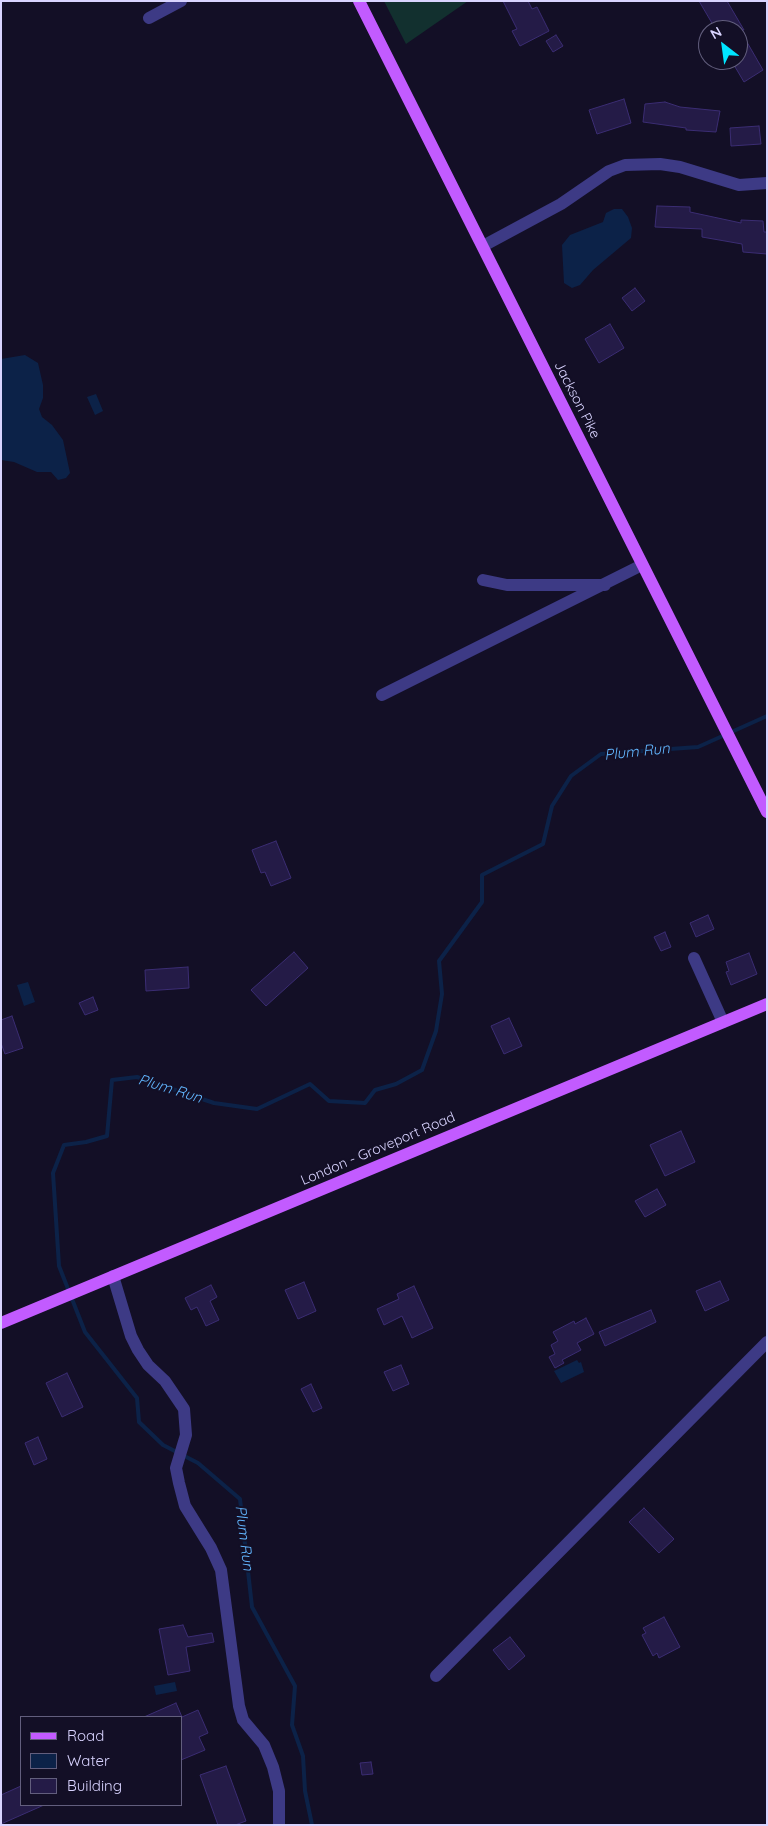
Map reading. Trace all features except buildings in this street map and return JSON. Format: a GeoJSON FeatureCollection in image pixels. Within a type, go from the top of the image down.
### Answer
{"type":"FeatureCollection","features":[{"type":"Feature","properties":{"kind":"main road","name":"Jackson Pike"},"geometry":{"type":"LineString","coordinates":[[360,1],[767,812]]}},
{"type":"Feature","properties":{"kind":"main road","name":"London - Groveport Road"},"geometry":{"type":"LineString","coordinates":[[1,1323],[767,1004]]}},
{"type":"Feature","properties":{"kind":"street"},"geometry":{"type":"LineString","coordinates":[[150,18],[181,1]]}},
{"type":"Feature","properties":{"kind":"street"},"geometry":{"type":"LineString","coordinates":[[483,246],[540,217],[609,172],[625,166],[660,164],[680,167],[739,185],[767,183]]}},
{"type":"Feature","properties":{"kind":"street"},"geometry":{"type":"LineString","coordinates":[[382,695],[642,565]]}},
{"type":"Feature","properties":{"kind":"street"},"geometry":{"type":"LineString","coordinates":[[483,580],[507,585],[605,585]]}},
{"type":"Feature","properties":{"kind":"street"},"geometry":{"type":"LineString","coordinates":[[694,958],[723,1022]]}},
{"type":"Feature","properties":{"kind":"street"},"geometry":{"type":"LineString","coordinates":[[108,1278],[138,1350],[148,1365],[165,1381],[184,1409],[187,1421],[176,1468],[185,1506],[222,1570],[238,1706],[243,1720],[264,1745],[273,1767],[279,1791],[279,1825]]}},
{"type":"Feature","properties":{"kind":"street"},"geometry":{"type":"LineString","coordinates":[[436,1676],[767,1342]]}},
{"type":"Feature","properties":{"kind":"green space"},"geometry":{"type":"Polygon","coordinates":[[[384,1],[468,1],[406,44],[384,1]]]}},
{"type":"Feature","properties":{"kind":"water"},"geometry":{"type":"Polygon","coordinates":[[[614,209],[622,209],[628,217],[632,228],[631,238],[593,270],[580,285],[572,288],[564,283],[562,245],[570,235],[603,222],[606,213],[614,209]]]}},
{"type":"Feature","properties":{"kind":"water"},"geometry":{"type":"Polygon","coordinates":[[[25,355],[38,363],[43,385],[43,398],[39,409],[42,417],[52,425],[63,440],[70,473],[66,478],[58,480],[51,472],[37,472],[14,462],[1,460],[1,359],[25,355]]]}},
{"type":"Feature","properties":{"kind":"water"},"geometry":{"type":"Polygon","coordinates":[[[96,394],[103,411],[95,415],[87,397],[96,394]]]}},
{"type":"Feature","properties":{"kind":"water"},"geometry":{"type":"Polygon","coordinates":[[[28,982],[35,1002],[24,1006],[17,985],[28,982]]]}},
{"type":"Feature","properties":{"kind":"water"},"geometry":{"type":"Polygon","coordinates":[[[577,1360],[579,1363],[581,1362],[584,1372],[561,1383],[554,1371],[577,1360]]]}},
{"type":"Feature","properties":{"kind":"water"},"geometry":{"type":"Polygon","coordinates":[[[175,1682],[177,1691],[156,1695],[154,1686],[175,1682]]]}},
{"type":"Feature","properties":{"kind":"waterway","name":"Plum Run"},"geometry":{"type":"LineString","coordinates":[[312,1825],[305,1791],[303,1756],[292,1725],[295,1686],[252,1607],[240,1499],[198,1463],[163,1445],[139,1422],[137,1398],[85,1332],[59,1266],[53,1173],[64,1145],[86,1142],[107,1136],[112,1080],[137,1077],[214,1103],[257,1109],[310,1084],[329,1101],[365,1103],[375,1090],[396,1084],[422,1070],[436,1031],[442,994],[439,961],[482,902],[482,875],[543,844],[552,806],[571,776],[601,754],[698,747],[767,716]]}}]}
